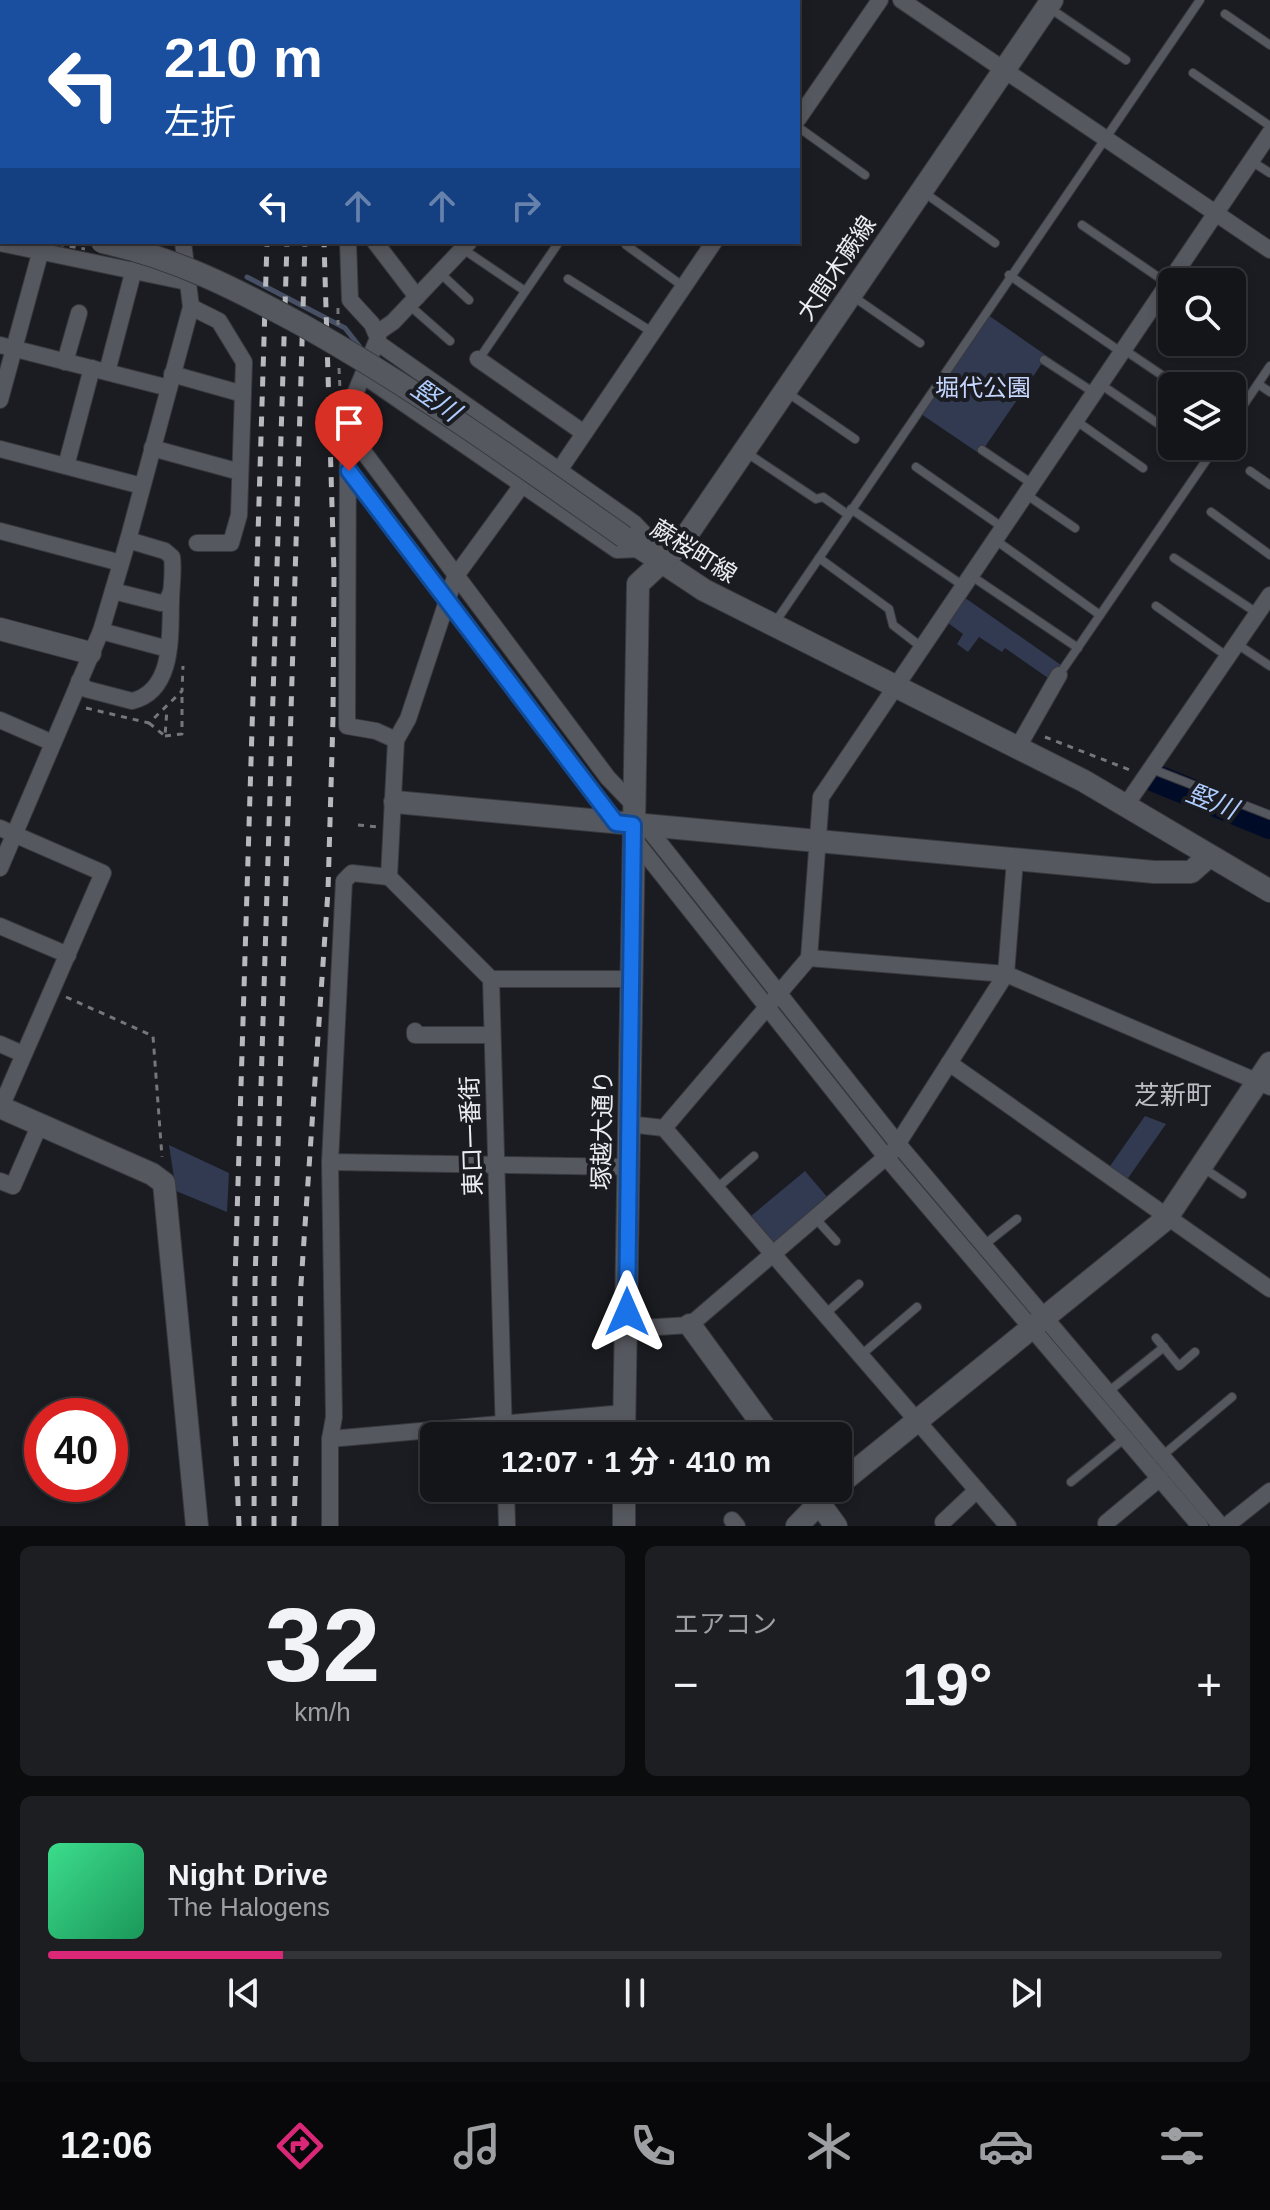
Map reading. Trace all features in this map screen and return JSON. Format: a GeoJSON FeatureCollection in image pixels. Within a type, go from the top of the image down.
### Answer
{"type":"FeatureCollection","features":[{"type":"Feature","properties":{"kind":"street"},"geometry":{"type":"LineString","coordinates":[[800,116],[880,0]]}},
{"type":"Feature","properties":{"kind":"street"},"geometry":{"type":"LineString","coordinates":[[901,0],[1270,250]]}},
{"type":"Feature","properties":{"kind":"street","name":"大間木蕨線"},"geometry":{"type":"LineString","coordinates":[[632,824],[636,593],[642,578],[642,549],[680,545],[1050,3]]}},
{"type":"Feature","properties":{"kind":"street"},"geometry":{"type":"LineString","coordinates":[[1177,268],[1269,135]]}},
{"type":"Feature","properties":{"kind":"street"},"geometry":{"type":"LineString","coordinates":[[6,244],[187,282]]}},
{"type":"Feature","properties":{"kind":"street","name":"蕨桜町線"},"geometry":{"type":"LineString","coordinates":[[110,244],[165,258],[207,275],[358,356],[427,398],[642,549],[773,626],[1018,747],[1126,805],[1270,891]]}},
{"type":"Feature","properties":{"kind":"street"},"geometry":{"type":"LineString","coordinates":[[0,868],[7,831],[53,743],[101,631],[128,540],[191,307],[183,244]]}},
{"type":"Feature","properties":{"kind":"street"},"geometry":{"type":"LineString","coordinates":[[348,244],[350,300],[378,338],[634,523],[656,546],[617,550],[364,376]]}},
{"type":"Feature","properties":{"kind":"street"},"geometry":{"type":"LineString","coordinates":[[376,244],[413,301]]}},
{"type":"Feature","properties":{"kind":"street"},"geometry":{"type":"LineString","coordinates":[[560,469],[713,244]]}},
{"type":"Feature","properties":{"kind":"street"},"geometry":{"type":"LineString","coordinates":[[396,740],[376,731],[347,726],[350,406],[378,338],[466,246]]}},
{"type":"Feature","properties":{"kind":"street"},"geometry":{"type":"LineString","coordinates":[[0,400],[7,347],[41,250]]}},
{"type":"Feature","properties":{"kind":"street"},"geometry":{"type":"LineString","coordinates":[[66,466],[134,269]]}},
{"type":"Feature","properties":{"kind":"street"},"geometry":{"type":"LineString","coordinates":[[664,1128],[809,958],[821,797],[893,685],[1158,298]]}},
{"type":"Feature","properties":{"kind":"street"},"geometry":{"type":"LineString","coordinates":[[191,307],[219,321],[244,362],[239,515],[231,543],[197,543]]}},
{"type":"Feature","properties":{"kind":"street"},"geometry":{"type":"LineString","coordinates":[[65,362],[79,313]]}},
{"type":"Feature","properties":{"kind":"street"},"geometry":{"type":"LineString","coordinates":[[7,347],[99,370],[243,394]]}},
{"type":"Feature","properties":{"kind":"street"},"geometry":{"type":"LineString","coordinates":[[478,359],[584,433]]}},
{"type":"Feature","properties":{"kind":"street"},"geometry":{"type":"LineString","coordinates":[[348,431],[608,778],[632,824]]}},
{"type":"Feature","properties":{"kind":"street"},"geometry":{"type":"LineString","coordinates":[[152,448],[240,472]]}},
{"type":"Feature","properties":{"kind":"street"},"geometry":{"type":"LineString","coordinates":[[0,449],[142,486]]}},
{"type":"Feature","properties":{"kind":"street"},"geometry":{"type":"LineString","coordinates":[[349,471],[445,601],[632,824],[892,1150],[1040,1325],[1107,1392],[1224,1526],[1270,1491]]}},
{"type":"Feature","properties":{"kind":"street"},"geometry":{"type":"LineString","coordinates":[[389,877],[396,740],[408,719],[455,577],[522,485]]}},
{"type":"Feature","properties":{"kind":"street"},"geometry":{"type":"LineString","coordinates":[[0,531],[121,563]]}},
{"type":"Feature","properties":{"kind":"street"},"geometry":{"type":"LineString","coordinates":[[79,681],[86,689],[123,700],[140,699],[159,682],[168,649],[173,561],[169,553],[128,540]]}},
{"type":"Feature","properties":{"kind":"street"},"geometry":{"type":"LineString","coordinates":[[113,591],[161,603],[167,601],[171,592]]}},
{"type":"Feature","properties":{"kind":"street"},"geometry":{"type":"LineString","coordinates":[[1126,805],[1144,771],[1266,603]]}},
{"type":"Feature","properties":{"kind":"street"},"geometry":{"type":"LineString","coordinates":[[0,629],[90,653]]}},
{"type":"Feature","properties":{"kind":"street"},"geometry":{"type":"LineString","coordinates":[[101,631],[168,649]]}},
{"type":"Feature","properties":{"kind":"street"},"geometry":{"type":"LineString","coordinates":[[1018,747],[1059,675]]}},
{"type":"Feature","properties":{"kind":"street"},"geometry":{"type":"LineString","coordinates":[[0,720],[53,743]]}},
{"type":"Feature","properties":{"kind":"street"},"geometry":{"type":"LineString","coordinates":[[395,802],[818,843],[1185,872],[1196,869],[1209,856]]}},
{"type":"Feature","properties":{"kind":"street","name":"塚越大通り"},"geometry":{"type":"LineString","coordinates":[[624,1422],[632,824]]}},
{"type":"Feature","properties":{"kind":"street"},"geometry":{"type":"LineString","coordinates":[[7,831],[103,873],[0,1107],[152,1174],[164,1183],[197,1526]]}},
{"type":"Feature","properties":{"kind":"street"},"geometry":{"type":"LineString","coordinates":[[626,1329],[690,1325],[775,1255],[892,1150],[1006,974],[1015,860]]}},
{"type":"Feature","properties":{"kind":"street"},"geometry":{"type":"LineString","coordinates":[[330,1526],[330,1439],[334,1417],[330,1162],[344,881],[352,873],[389,877],[491,979],[631,979]]}},
{"type":"Feature","properties":{"kind":"street"},"geometry":{"type":"LineString","coordinates":[[0,926],[68,955]]}},
{"type":"Feature","properties":{"kind":"street"},"geometry":{"type":"LineString","coordinates":[[809,958],[1006,974],[1266,1076],[1166,1219],[1040,1325],[852,1470]]}},
{"type":"Feature","properties":{"kind":"street","name":"東口一番街"},"geometry":{"type":"LineString","coordinates":[[491,979],[504,1422]]}},
{"type":"Feature","properties":{"kind":"street"},"geometry":{"type":"LineString","coordinates":[[415,1031],[415,1035],[492,1035]]}},
{"type":"Feature","properties":{"kind":"street"},"geometry":{"type":"LineString","coordinates":[[0,1044],[23,1054]]}},
{"type":"Feature","properties":{"kind":"street"},"geometry":{"type":"LineString","coordinates":[[949,1063],[1166,1219],[1270,1289]]}},
{"type":"Feature","properties":{"kind":"street"},"geometry":{"type":"LineString","coordinates":[[0,1181],[13,1186],[40,1124]]}},
{"type":"Feature","properties":{"kind":"street"},"geometry":{"type":"LineString","coordinates":[[628,1124],[664,1128],[1008,1526]]}},
{"type":"Feature","properties":{"kind":"street"},"geometry":{"type":"LineString","coordinates":[[892,1150],[984,1245],[1125,1438],[1200,1526]]}},
{"type":"Feature","properties":{"kind":"street"},"geometry":{"type":"LineString","coordinates":[[330,1162],[628,1167]]}},
{"type":"Feature","properties":{"kind":"street"},"geometry":{"type":"LineString","coordinates":[[690,1325],[761,1422]]}},
{"type":"Feature","properties":{"kind":"street"},"geometry":{"type":"LineString","coordinates":[[556,1422],[624,1413]]}},
{"type":"Feature","properties":{"kind":"street"},"geometry":{"type":"LineString","coordinates":[[330,1439],[420,1434]]}},
{"type":"Feature","properties":{"kind":"street"},"geometry":{"type":"LineString","coordinates":[[1106,1523],[1160,1478]]}},
{"type":"Feature","properties":{"kind":"street"},"geometry":{"type":"LineString","coordinates":[[943,1522],[977,1490]]}},
{"type":"Feature","properties":{"kind":"street"},"geometry":{"type":"LineString","coordinates":[[506,1502],[507,1526]]}},
{"type":"Feature","properties":{"kind":"street"},"geometry":{"type":"LineString","coordinates":[[624,1502],[624,1526]]}},
{"type":"Feature","properties":{"kind":"street"},"geometry":{"type":"LineString","coordinates":[[797,1526],[816,1502]]}},
{"type":"Feature","properties":{"kind":"street"},"geometry":{"type":"LineString","coordinates":[[829,1502],[836,1526]]}},
{"type":"Feature","properties":{"kind":"lane"},"geometry":{"type":"LineString","coordinates":[[773,626],[1009,275],[1200,0]]}},
{"type":"Feature","properties":{"kind":"lane"},"geometry":{"type":"LineString","coordinates":[[1050,3],[1126,60]]}},
{"type":"Feature","properties":{"kind":"lane"},"geometry":{"type":"LineString","coordinates":[[1225,14],[1270,45]]}},
{"type":"Feature","properties":{"kind":"lane"},"geometry":{"type":"LineString","coordinates":[[1193,73],[1269,135]]}},
{"type":"Feature","properties":{"kind":"lane"},"geometry":{"type":"LineString","coordinates":[[800,128],[865,175]]}},
{"type":"Feature","properties":{"kind":"lane"},"geometry":{"type":"LineString","coordinates":[[1251,161],[1270,173]]}},
{"type":"Feature","properties":{"kind":"lane"},"geometry":{"type":"LineString","coordinates":[[921,191],[995,243]]}},
{"type":"Feature","properties":{"kind":"lane"},"geometry":{"type":"LineString","coordinates":[[1082,225],[1158,277]]}},
{"type":"Feature","properties":{"kind":"lane"},"geometry":{"type":"LineString","coordinates":[[478,359],[558,244]]}},
{"type":"Feature","properties":{"kind":"lane"},"geometry":{"type":"LineString","coordinates":[[626,245],[684,287]]}},
{"type":"Feature","properties":{"kind":"lane"},"geometry":{"type":"LineString","coordinates":[[466,246],[525,291]]}},
{"type":"Feature","properties":{"kind":"lane"},"geometry":{"type":"LineString","coordinates":[[440,273],[469,300]]}},
{"type":"Feature","properties":{"kind":"lane"},"geometry":{"type":"LineString","coordinates":[[1009,275],[1158,373]]}},
{"type":"Feature","properties":{"kind":"lane"},"geometry":{"type":"LineString","coordinates":[[568,279],[653,333]]}},
{"type":"Feature","properties":{"kind":"lane"},"geometry":{"type":"LineString","coordinates":[[850,294],[920,343]]}},
{"type":"Feature","properties":{"kind":"lane"},"geometry":{"type":"LineString","coordinates":[[413,301],[450,341]]}},
{"type":"Feature","properties":{"kind":"lane"},"geometry":{"type":"LineString","coordinates":[[1044,360],[1158,424]]}},
{"type":"Feature","properties":{"kind":"lane"},"geometry":{"type":"LineString","coordinates":[[1246,402],[1270,366]]}},
{"type":"Feature","properties":{"kind":"lane"},"geometry":{"type":"LineString","coordinates":[[1258,384],[1270,392]]}},
{"type":"Feature","properties":{"kind":"lane"},"geometry":{"type":"LineString","coordinates":[[785,390],[855,439]]}},
{"type":"Feature","properties":{"kind":"lane"},"geometry":{"type":"LineString","coordinates":[[1074,420],[1143,468]]}},
{"type":"Feature","properties":{"kind":"lane"},"geometry":{"type":"LineString","coordinates":[[743,450],[816,499],[823,497],[1078,648]]}},
{"type":"Feature","properties":{"kind":"lane"},"geometry":{"type":"LineString","coordinates":[[982,450],[1075,528]]}},
{"type":"Feature","properties":{"kind":"lane"},"geometry":{"type":"LineString","coordinates":[[1059,675],[1206,460]]}},
{"type":"Feature","properties":{"kind":"lane"},"geometry":{"type":"LineString","coordinates":[[916,467],[1100,615]]}},
{"type":"Feature","properties":{"kind":"lane"},"geometry":{"type":"LineString","coordinates":[[1250,471],[1270,485]]}},
{"type":"Feature","properties":{"kind":"lane"},"geometry":{"type":"LineString","coordinates":[[1211,512],[1270,555]]}},
{"type":"Feature","properties":{"kind":"lane"},"geometry":{"type":"LineString","coordinates":[[819,558],[889,609],[893,625],[920,646]]}},
{"type":"Feature","properties":{"kind":"lane"},"geometry":{"type":"LineString","coordinates":[[1174,558],[1266,603]]}},
{"type":"Feature","properties":{"kind":"lane"},"geometry":{"type":"LineString","coordinates":[[1156,606],[1232,650],[1270,666]]}},
{"type":"Feature","properties":{"kind":"lane"},"geometry":{"type":"LineString","coordinates":[[1144,771],[1270,815]]}},
{"type":"Feature","properties":{"kind":"lane"},"geometry":{"type":"LineString","coordinates":[[717,1188],[754,1156]]}},
{"type":"Feature","properties":{"kind":"lane"},"geometry":{"type":"LineString","coordinates":[[1201,1166],[1242,1194]]}},
{"type":"Feature","properties":{"kind":"lane"},"geometry":{"type":"LineString","coordinates":[[816,1219],[836,1241]]}},
{"type":"Feature","properties":{"kind":"lane"},"geometry":{"type":"LineString","coordinates":[[984,1245],[1017,1219]]}},
{"type":"Feature","properties":{"kind":"lane"},"geometry":{"type":"LineString","coordinates":[[824,1315],[859,1284]]}},
{"type":"Feature","properties":{"kind":"lane"},"geometry":{"type":"LineString","coordinates":[[860,1356],[917,1307]]}},
{"type":"Feature","properties":{"kind":"lane"},"geometry":{"type":"LineString","coordinates":[[1156,1338],[1179,1366],[1195,1352]]}},
{"type":"Feature","properties":{"kind":"lane"},"geometry":{"type":"LineString","coordinates":[[1107,1392],[1164,1347]]}},
{"type":"Feature","properties":{"kind":"lane"},"geometry":{"type":"LineString","coordinates":[[1162,1456],[1232,1397]]}},
{"type":"Feature","properties":{"kind":"lane"},"geometry":{"type":"LineString","coordinates":[[1071,1482],[1125,1438]]}},
{"type":"Feature","properties":{"kind":"path"},"geometry":{"type":"LineString","coordinates":[[149,723],[165,736],[182,734],[182,691]]}},
{"type":"Feature","properties":{"kind":"path"},"geometry":{"type":"LineString","coordinates":[[165,736],[168,708]]}},
{"type":"Feature","properties":{"kind":"path"},"geometry":{"type":"LineString","coordinates":[[182,730],[188,730]]}},
{"type":"Feature","properties":{"kind":"path"},"geometry":{"type":"LineString","coordinates":[[1045,737],[1144,771]]}},
{"type":"Feature","properties":{"kind":"path"},"geometry":{"type":"LineString","coordinates":[[52,991],[153,1036],[164,1183]]}},
{"type":"Feature","properties":{"kind":"green space","name":"堀代公園"},"geometry":{"type":"Polygon","coordinates":[[[988,315],[1047,356],[980,454],[921,414],[988,315]]]}},
{"type":"Feature","properties":{"kind":"green space"},"geometry":{"type":"Polygon","coordinates":[[[961,595],[1061,665],[1051,680],[1005,648],[1002,652],[979,637],[968,652],[957,644],[963,634],[944,620],[961,595]]]}},
{"type":"Feature","properties":{"kind":"green space"},"geometry":{"type":"Polygon","coordinates":[[[1145,1116],[1166,1124],[1126,1181],[1108,1169],[1145,1116]]]}},
{"type":"Feature","properties":{"kind":"green space"},"geometry":{"type":"Polygon","coordinates":[[[169,1145],[229,1173],[227,1212],[176,1191],[169,1145]]]}},
{"type":"Feature","properties":{"kind":"green space"},"geometry":{"type":"Polygon","coordinates":[[[805,1171],[828,1198],[775,1244],[751,1216],[805,1171]]]}},
{"type":"Feature","properties":{"kind":"waterway","name":"竪川"},"geometry":{"type":"LineString","coordinates":[[247,277],[345,328],[360,347]]}},
{"type":"Feature","properties":{"kind":"waterway","name":"竪川"},"geometry":{"type":"LineString","coordinates":[[1155,778],[1270,825]]}},
{"type":"Feature","properties":{"kind":"railway"},"geometry":{"type":"LineString","coordinates":[[239,1526],[234,1403],[235,1281],[267,244]]}},
{"type":"Feature","properties":{"kind":"railway"},"geometry":{"type":"LineString","coordinates":[[254,1526],[255,1281],[287,244]]}},
{"type":"Feature","properties":{"kind":"railway"},"geometry":{"type":"LineString","coordinates":[[274,1526],[274,1282],[305,244]]}},
{"type":"Feature","properties":{"kind":"railway"},"geometry":{"type":"LineString","coordinates":[[294,1526],[301,1284],[328,891],[333,718],[334,572],[324,244]]}},
{"type":"Feature","properties":{"kind":"district","name":"芝新町"},"geometry":{"type":"Point","coordinates":[1173,1095]}},
{"type":"Feature","properties":{"kind":"route"},"geometry":{"type":"LineString","coordinates":[[349,471],[616,823],[633,825],[627,1312]]}}]}
